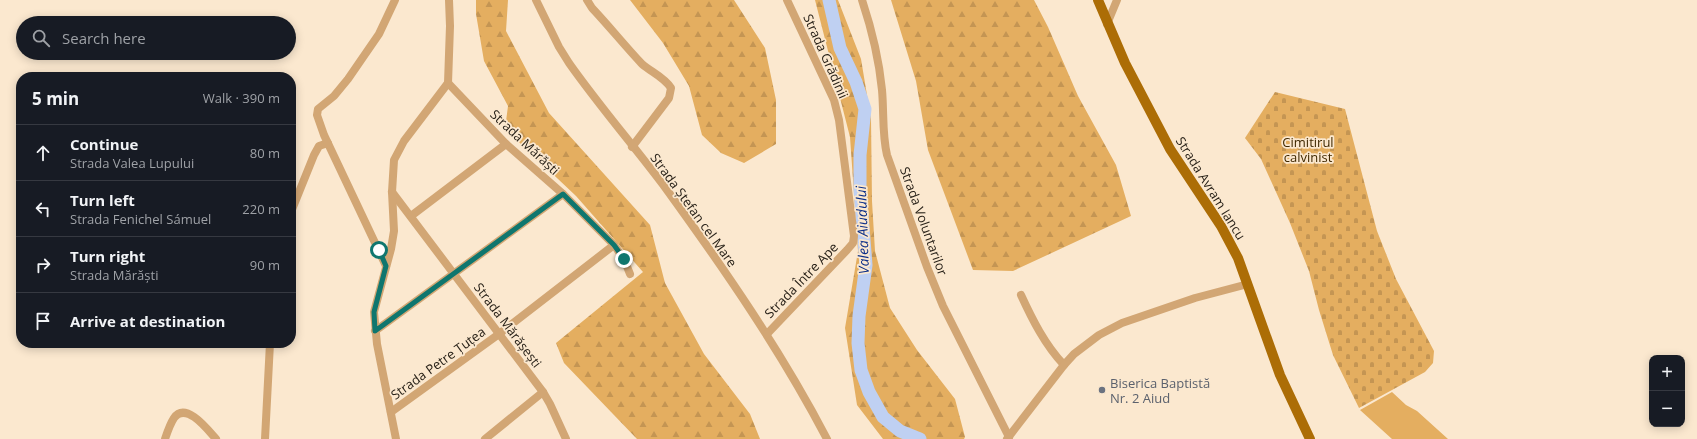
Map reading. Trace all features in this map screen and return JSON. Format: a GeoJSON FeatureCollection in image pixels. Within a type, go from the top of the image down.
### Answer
{"type":"FeatureCollection","features":[{"type":"Feature","properties":{"kind":"main road","name":"Strada Avram Iancu"},"geometry":{"type":"LineString","coordinates":[[1098,0],[1125,63],[1167,143],[1183,170],[1221,226],[1238,258],[1280,375],[1310,439]]}},
{"type":"Feature","properties":{"kind":"street"},"geometry":{"type":"LineString","coordinates":[[386,266],[328,143],[317,115],[318,109],[334,96],[348,79],[379,34],[395,0]]}},
{"type":"Feature","properties":{"kind":"street"},"geometry":{"type":"LineString","coordinates":[[396,439],[375,331],[374,312],[394,231],[392,192],[393,168],[396,154],[404,141],[448,83],[450,34],[448,0]]}},
{"type":"Feature","properties":{"kind":"street","name":"Strada Ștefan cel Mare"},"geometry":{"type":"LineString","coordinates":[[536,0],[559,47],[569,63],[701,238],[767,334],[791,372],[827,439]]}},
{"type":"Feature","properties":{"kind":"street"},"geometry":{"type":"LineString","coordinates":[[587,0],[592,8],[635,56],[645,66],[664,80],[671,88],[669,98],[632,147]]}},
{"type":"Feature","properties":{"kind":"street","name":"Strada Grădinii"},"geometry":{"type":"LineString","coordinates":[[787,0],[834,100],[839,120],[853,228],[853,243]]}},
{"type":"Feature","properties":{"kind":"street","name":"Strada Voluntarilor"},"geometry":{"type":"LineString","coordinates":[[862,0],[871,26],[878,54],[882,92],[884,142],[888,155],[927,267],[943,306],[1008,438]]}},
{"type":"Feature","properties":{"kind":"street"},"geometry":{"type":"LineString","coordinates":[[1107,24],[1117,0]]}},
{"type":"Feature","properties":{"kind":"street","name":"Strada Mărăști"},"geometry":{"type":"LineString","coordinates":[[448,83],[506,144],[563,194],[614,245],[624,259],[630,274]]}},
{"type":"Feature","properties":{"kind":"street"},"geometry":{"type":"LineString","coordinates":[[296,200],[319,146],[328,143]]}},
{"type":"Feature","properties":{"kind":"street"},"geometry":{"type":"LineString","coordinates":[[411,216],[506,144]]}},
{"type":"Feature","properties":{"kind":"street","name":"Strada Mărășești"},"geometry":{"type":"LineString","coordinates":[[392,192],[543,392],[566,439]]}},
{"type":"Feature","properties":{"kind":"street"},"geometry":{"type":"LineString","coordinates":[[375,331],[563,194]]}},
{"type":"Feature","properties":{"kind":"street","name":"Strada Între Ape"},"geometry":{"type":"LineString","coordinates":[[767,334],[853,243]]}},
{"type":"Feature","properties":{"kind":"street","name":"Strada Petre Țuțea"},"geometry":{"type":"LineString","coordinates":[[391,412],[499,334],[614,245]]}},
{"type":"Feature","properties":{"kind":"street"},"geometry":{"type":"LineString","coordinates":[[1008,438],[1064,365],[1074,354],[1095,338],[1122,323],[1195,298],[1248,284]]}},
{"type":"Feature","properties":{"kind":"street"},"geometry":{"type":"LineString","coordinates":[[1021,294],[1044,339],[1055,356],[1064,365]]}},
{"type":"Feature","properties":{"kind":"street"},"geometry":{"type":"LineString","coordinates":[[265,439],[270,348]]}},
{"type":"Feature","properties":{"kind":"street"},"geometry":{"type":"LineString","coordinates":[[485,439],[543,392]]}},
{"type":"Feature","properties":{"kind":"street"},"geometry":{"type":"LineString","coordinates":[[165,439],[173,419],[182,413],[189,414],[196,418],[216,439]]}},
{"type":"Feature","properties":{"kind":"green space"},"geometry":{"type":"Polygon","coordinates":[[[476,0],[508,0],[506,31],[549,113],[650,225],[665,283],[704,354],[750,414],[760,439],[637,439],[564,363],[556,343],[643,272],[576,196],[505,129],[508,106],[484,61],[476,14],[476,0]]]}},
{"type":"Feature","properties":{"kind":"green space"},"geometry":{"type":"Polygon","coordinates":[[[630,0],[734,0],[765,48],[776,100],[776,144],[744,163],[721,153],[702,135],[689,86],[663,43],[630,0]]]}},
{"type":"Feature","properties":{"kind":"green space"},"geometry":{"type":"Polygon","coordinates":[[[815,0],[838,0],[861,59],[871,119],[872,201],[875,251],[890,308],[917,350],[955,399],[965,437],[964,439],[883,439],[857,405],[845,328],[858,251],[850,137],[815,0]]]}},
{"type":"Feature","properties":{"kind":"green space"},"geometry":{"type":"Polygon","coordinates":[[[891,0],[1034,0],[1048,27],[1078,96],[1116,165],[1131,216],[1013,271],[973,270],[928,150],[916,81],[891,0]]]}},
{"type":"Feature","properties":{"kind":"green space","name":"Cimitirul calvinist"},"geometry":{"type":"Polygon","coordinates":[[[1275,92],[1345,109],[1377,231],[1396,279],[1434,351],[1433,363],[1425,372],[1359,408],[1333,355],[1309,271],[1290,223],[1261,159],[1245,138],[1275,92]]]}},
{"type":"Feature","properties":{"kind":"green space"},"geometry":{"type":"Polygon","coordinates":[[[1392,392],[1406,405],[1417,411],[1448,439],[1392,439],[1360,410],[1392,392]]]}},
{"type":"Feature","properties":{"kind":"waterway","name":"Valea Aiudului"},"geometry":{"type":"LineString","coordinates":[[829,0],[840,48],[856,82],[865,109],[860,155],[860,189],[866,265],[859,316],[858,343],[861,370],[869,392],[883,417],[900,431],[920,439]]}},
{"type":"Feature","properties":{"kind":"place","name":"Biserica Baptistă Nr. 2 Aiud"},"geometry":{"type":"Point","coordinates":[1102,390]}},
{"type":"Feature","properties":{"kind":"route"},"geometry":{"type":"LineString","coordinates":[[379,250],[386,266],[374,312],[375,331],[563,194],[614,245],[624,259]]}}]}
